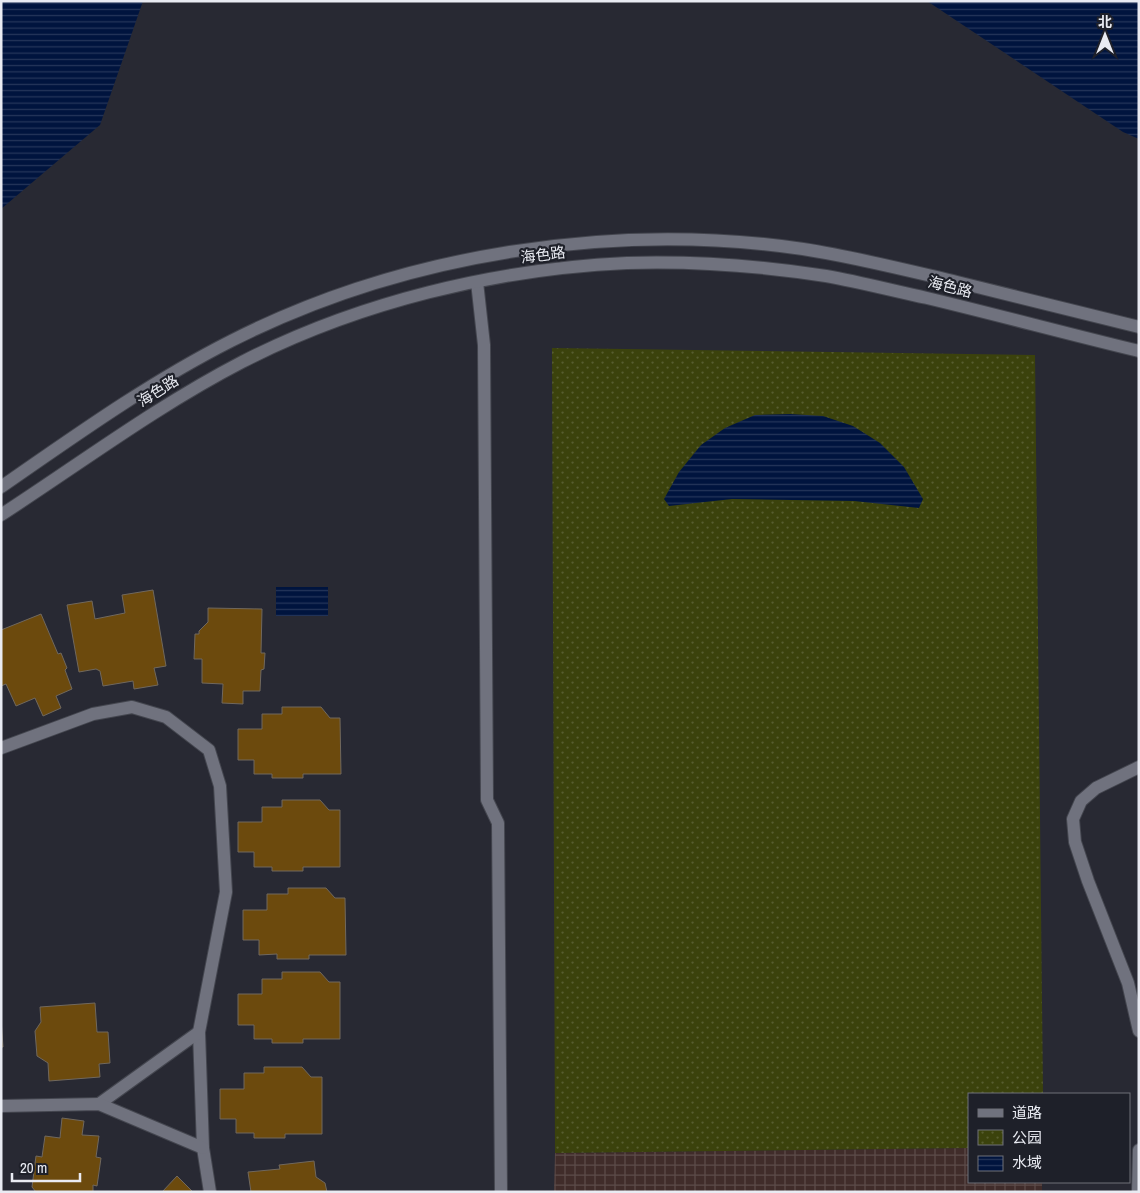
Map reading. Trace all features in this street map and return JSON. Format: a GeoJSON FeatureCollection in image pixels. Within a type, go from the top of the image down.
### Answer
{"type":"FeatureCollection","features":[{"type":"Feature","properties":{"kind":"street","name":"海色路"},"geometry":{"type":"LineString","coordinates":[[1,487],[139,394],[207,354],[255,329],[324,301],[377,283],[424,269],[516,251],[598,242],[638,240],[719,241],[777,246],[881,264],[1139,327]]}},
{"type":"Feature","properties":{"kind":"street","name":"海色路"},"geometry":{"type":"LineString","coordinates":[[1,515],[156,411],[243,362],[307,333],[369,310],[430,292],[548,270],[628,263],[749,266],[860,283],[1139,351]]}},
{"type":"Feature","properties":{"kind":"street"},"geometry":{"type":"LineString","coordinates":[[477,282],[484,345],[487,800],[498,823],[501,1192]]}},
{"type":"Feature","properties":{"kind":"street"},"geometry":{"type":"LineString","coordinates":[[1,748],[93,714],[132,707],[166,717],[209,750],[220,786],[226,892],[199,1032],[203,1148],[210,1192]]}},
{"type":"Feature","properties":{"kind":"street"},"geometry":{"type":"LineString","coordinates":[[1139,767],[1096,788],[1081,800],[1073,819],[1075,842],[1088,882],[1128,983],[1139,1031]]}},
{"type":"Feature","properties":{"kind":"street"},"geometry":{"type":"LineString","coordinates":[[99,1104],[199,1032]]}},
{"type":"Feature","properties":{"kind":"street"},"geometry":{"type":"LineString","coordinates":[[1,1106],[99,1104],[203,1148]]}},
{"type":"Feature","properties":{"kind":"street"},"geometry":{"type":"LineString","coordinates":[[1138,1192],[1139,1150]]}},
{"type":"Feature","properties":{"kind":"shaded area"},"geometry":{"type":"Polygon","coordinates":[[[968,1148],[968,1183],[1042,1183],[1042,1192],[554,1192],[555,1153],[968,1148]]]}},
{"type":"Feature","properties":{"kind":"green space"},"geometry":{"type":"Polygon","coordinates":[[[552,348],[1035,355],[1043,1093],[968,1093],[968,1148],[555,1153],[552,348]]]}},
{"type":"Feature","properties":{"kind":"water"},"geometry":{"type":"Polygon","coordinates":[[[1,1],[143,1],[100,125],[1,209],[1,1]]]}},
{"type":"Feature","properties":{"kind":"water"},"geometry":{"type":"Polygon","coordinates":[[[927,1],[1139,1],[1139,139],[1123,132],[927,1]]]}},
{"type":"Feature","properties":{"kind":"water"},"geometry":{"type":"Polygon","coordinates":[[[790,414],[823,416],[853,426],[880,443],[904,467],[923,499],[919,508],[854,501],[732,499],[669,506],[664,499],[679,472],[701,445],[725,428],[755,415],[790,414]]]}},
{"type":"Feature","properties":{"kind":"water"},"geometry":{"type":"Polygon","coordinates":[[[276,587],[328,587],[328,616],[276,616],[276,587]]]}},
{"type":"Feature","properties":{"kind":"building"},"geometry":{"type":"Polygon","coordinates":[[[153,590],[166,666],[154,668],[158,685],[134,689],[133,681],[103,686],[100,671],[96,669],[79,672],[67,605],[92,601],[95,619],[125,613],[122,595],[153,590]]]}},
{"type":"Feature","properties":{"kind":"building"},"geometry":{"type":"Polygon","coordinates":[[[208,608],[262,609],[261,653],[265,653],[264,669],[261,670],[260,691],[243,691],[243,704],[222,703],[223,684],[202,683],[202,659],[194,659],[195,634],[199,634],[199,631],[208,622],[208,608]]]}},
{"type":"Feature","properties":{"kind":"building"},"geometry":{"type":"Polygon","coordinates":[[[41,614],[58,654],[61,653],[72,689],[56,696],[61,708],[43,716],[35,698],[16,706],[6,684],[1,686],[1,630],[41,614]]]}},
{"type":"Feature","properties":{"kind":"building"},"geometry":{"type":"Polygon","coordinates":[[[282,707],[321,707],[330,718],[340,718],[341,774],[303,774],[303,778],[272,778],[272,774],[254,774],[254,760],[238,760],[238,729],[262,729],[262,714],[282,714],[282,707]]]}},
{"type":"Feature","properties":{"kind":"building"},"geometry":{"type":"Polygon","coordinates":[[[282,800],[320,800],[329,810],[340,810],[340,867],[303,867],[303,871],[272,871],[272,867],[254,867],[254,852],[238,852],[238,822],[262,822],[262,807],[282,807],[282,800]]]}},
{"type":"Feature","properties":{"kind":"building"},"geometry":{"type":"Polygon","coordinates":[[[288,888],[326,888],[335,898],[345,898],[346,955],[309,955],[309,959],[277,959],[277,954],[259,955],[259,940],[243,940],[243,910],[267,910],[267,894],[288,894],[288,888]]]}},
{"type":"Feature","properties":{"kind":"building"},"geometry":{"type":"Polygon","coordinates":[[[282,972],[320,972],[329,982],[340,982],[340,1039],[303,1039],[303,1043],[272,1043],[272,1039],[254,1039],[254,1025],[238,1025],[238,994],[262,994],[262,979],[282,979],[282,972]]]}},
{"type":"Feature","properties":{"kind":"building"},"geometry":{"type":"Polygon","coordinates":[[[95,1003],[97,1032],[108,1032],[110,1063],[99,1064],[100,1077],[49,1081],[48,1063],[37,1056],[35,1031],[41,1022],[40,1007],[95,1003]]]}},
{"type":"Feature","properties":{"kind":"building"},"geometry":{"type":"Polygon","coordinates":[[[1,1019],[3,1047],[1,1047],[1,1019]]]}},
{"type":"Feature","properties":{"kind":"building"},"geometry":{"type":"Polygon","coordinates":[[[264,1067],[302,1067],[311,1077],[322,1077],[322,1134],[285,1134],[285,1138],[254,1138],[254,1133],[236,1133],[236,1119],[220,1119],[220,1089],[244,1089],[244,1073],[264,1073],[264,1067]]]}},
{"type":"Feature","properties":{"kind":"building"},"geometry":{"type":"Polygon","coordinates":[[[62,1118],[84,1121],[82,1135],[99,1136],[96,1157],[101,1158],[97,1186],[93,1185],[93,1192],[36,1192],[32,1187],[36,1156],[42,1157],[45,1136],[60,1138],[62,1118]]]}},
{"type":"Feature","properties":{"kind":"building"},"geometry":{"type":"Polygon","coordinates":[[[314,1161],[316,1177],[325,1183],[327,1192],[251,1192],[248,1172],[280,1169],[279,1165],[314,1161]]]}},
{"type":"Feature","properties":{"kind":"building"},"geometry":{"type":"Polygon","coordinates":[[[177,1176],[193,1192],[162,1192],[177,1176]]]}}]}
